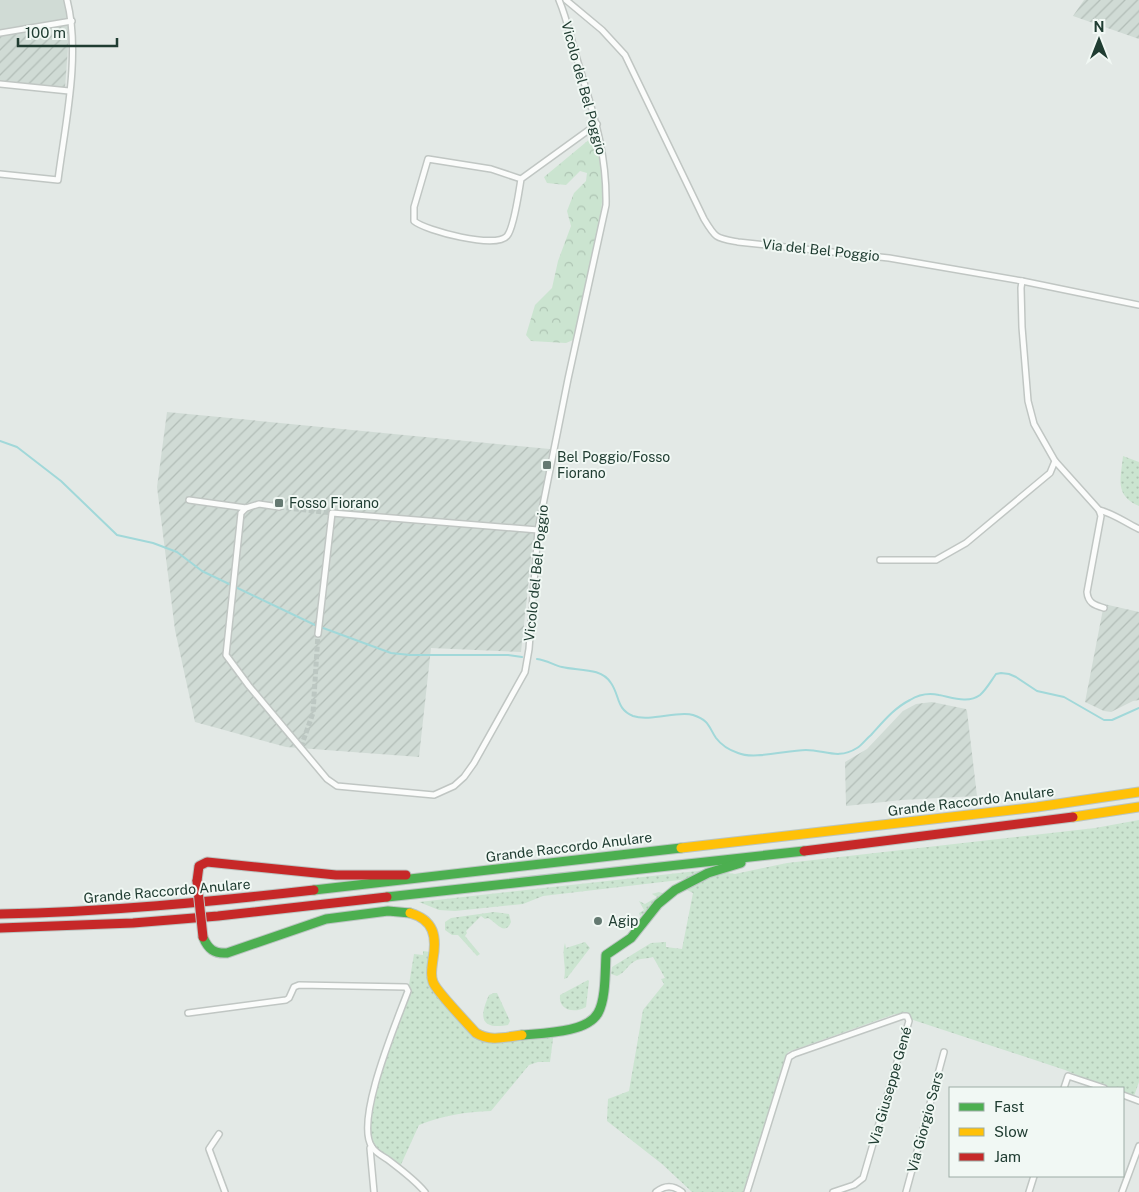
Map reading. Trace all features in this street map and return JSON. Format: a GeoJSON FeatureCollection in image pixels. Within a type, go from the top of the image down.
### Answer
{"type":"FeatureCollection","features":[{"type":"Feature","properties":{"kind":"highway","name":"Grande Raccordo Anulare"},"geometry":{"type":"LineString","coordinates":[[0,914],[50,913],[193,904],[1027,808],[1139,792]]}},
{"type":"Feature","properties":{"kind":"highway","name":"Grande Raccordo Anulare"},"geometry":{"type":"LineString","coordinates":[[0,928],[185,920],[787,853],[860,842],[1060,819],[1139,807]]}},
{"type":"Feature","properties":{"kind":"highway"},"geometry":{"type":"LineString","coordinates":[[454,874],[336,875],[207,862],[199,866],[197,881],[203,936],[207,948],[211,952],[224,954],[326,919],[388,911],[412,913],[428,922],[434,933],[433,984],[476,1034],[484,1038],[494,1039],[570,1029],[586,1025],[596,1016],[602,1001],[606,955],[622,946],[659,903],[689,882],[712,871],[787,853]]}},
{"type":"Feature","properties":{"kind":"street"},"geometry":{"type":"LineString","coordinates":[[0,174],[58,180],[69,91],[73,32],[67,0]]}},
{"type":"Feature","properties":{"kind":"street","name":"Vicolo del Bel Poggio"},"geometry":{"type":"LineString","coordinates":[[246,508],[241,513],[226,655],[327,779],[337,786],[434,795],[445,792],[464,777],[525,672],[529,649],[538,530],[568,379],[606,205],[607,181],[597,124],[559,0]]}},
{"type":"Feature","properties":{"kind":"street","name":"Via del Bel Poggio"},"geometry":{"type":"LineString","coordinates":[[566,0],[602,30],[625,55],[704,219],[713,234],[718,238],[738,242],[889,258],[1022,281],[1139,306]]}},
{"type":"Feature","properties":{"kind":"street"},"geometry":{"type":"LineString","coordinates":[[0,33],[72,21]]}},
{"type":"Feature","properties":{"kind":"street"},"geometry":{"type":"LineString","coordinates":[[0,84],[69,91]]}},
{"type":"Feature","properties":{"kind":"street"},"geometry":{"type":"LineString","coordinates":[[521,179],[491,169],[428,159],[414,207],[414,221],[430,230],[487,241],[502,240],[509,234],[521,179],[597,124]]}},
{"type":"Feature","properties":{"kind":"street"},"geometry":{"type":"LineString","coordinates":[[1022,281],[1022,327],[1028,401],[1034,424],[1054,461],[1099,510],[1102,516],[1087,592],[1091,604],[1104,608]]}},
{"type":"Feature","properties":{"kind":"street"},"geometry":{"type":"LineString","coordinates":[[880,560],[936,560],[966,543],[1050,473],[1054,461]]}},
{"type":"Feature","properties":{"kind":"street"},"geometry":{"type":"LineString","coordinates":[[189,500],[246,508],[259,504],[279,506]]}},
{"type":"Feature","properties":{"kind":"street"},"geometry":{"type":"LineString","coordinates":[[1099,510],[1109,512],[1120,520],[1139,529]]}},
{"type":"Feature","properties":{"kind":"street"},"geometry":{"type":"LineString","coordinates":[[318,634],[332,513],[538,530]]}},
{"type":"Feature","properties":{"kind":"street"},"geometry":{"type":"LineString","coordinates":[[188,1013],[286,1000],[290,998],[294,987],[299,985],[406,987],[408,992],[370,1103],[368,1134],[372,1147],[412,1179],[424,1192]]}},
{"type":"Feature","properties":{"kind":"street","name":"Via Giuseppe Gené"},"geometry":{"type":"LineString","coordinates":[[747,1192],[789,1057],[907,1016],[909,1021],[907,1029],[863,1178],[854,1185],[833,1192]]}},
{"type":"Feature","properties":{"kind":"street","name":"Via Giorgio Sars"},"geometry":{"type":"LineString","coordinates":[[906,1192],[944,1052]]}},
{"type":"Feature","properties":{"kind":"street"},"geometry":{"type":"LineString","coordinates":[[1064,1087],[1068,1076],[1101,1087]]}},
{"type":"Feature","properties":{"kind":"street"},"geometry":{"type":"LineString","coordinates":[[1124,1095],[1139,1101]]}},
{"type":"Feature","properties":{"kind":"street"},"geometry":{"type":"LineString","coordinates":[[219,1134],[209,1149],[226,1192]]}},
{"type":"Feature","properties":{"kind":"street"},"geometry":{"type":"LineString","coordinates":[[1122,1192],[1139,1146]]}},
{"type":"Feature","properties":{"kind":"street"},"geometry":{"type":"LineString","coordinates":[[372,1147],[370,1148],[374,1192]]}},
{"type":"Feature","properties":{"kind":"street"},"geometry":{"type":"LineString","coordinates":[[1029,1192],[1034,1177]]}},
{"type":"Feature","properties":{"kind":"street"},"geometry":{"type":"LineString","coordinates":[[656,1192],[668,1186],[682,1192]]}},
{"type":"Feature","properties":{"kind":"shaded area"},"geometry":{"type":"Polygon","coordinates":[[[0,0],[64,0],[68,18],[0,31],[0,0]]]}},
{"type":"Feature","properties":{"kind":"shaded area"},"geometry":{"type":"Polygon","coordinates":[[[1084,0],[1139,0],[1139,39],[1073,16],[1084,0]]]}},
{"type":"Feature","properties":{"kind":"shaded area"},"geometry":{"type":"Polygon","coordinates":[[[68,25],[65,88],[0,82],[0,36],[68,25]]]}},
{"type":"Feature","properties":{"kind":"shaded area"},"geometry":{"type":"Polygon","coordinates":[[[167,412],[550,449],[532,551],[521,652],[431,648],[419,757],[286,747],[195,722],[175,630],[157,487],[167,412]]]}},
{"type":"Feature","properties":{"kind":"shaded area"},"geometry":{"type":"Polygon","coordinates":[[[1104,604],[1139,612],[1139,700],[1111,712],[1104,711],[1085,702],[1104,604]]]}},
{"type":"Feature","properties":{"kind":"shaded area"},"geometry":{"type":"Polygon","coordinates":[[[932,702],[966,709],[967,711],[977,796],[902,800],[846,806],[845,762],[867,749],[903,711],[916,704],[932,702]]]}},
{"type":"Feature","properties":{"kind":"green space"},"geometry":{"type":"Polygon","coordinates":[[[595,137],[599,145],[601,159],[602,204],[595,250],[573,340],[566,343],[531,341],[526,335],[535,305],[552,288],[558,261],[571,226],[567,211],[574,193],[586,181],[587,173],[580,171],[566,185],[547,183],[544,177],[591,138],[595,137]]]}},
{"type":"Feature","properties":{"kind":"green space"},"geometry":{"type":"Polygon","coordinates":[[[1123,456],[1139,462],[1139,506],[1131,502],[1122,491],[1123,456]]]}},
{"type":"Feature","properties":{"kind":"green space"},"geometry":{"type":"Polygon","coordinates":[[[1139,820],[1139,1082],[1133,1099],[1124,1095],[1124,1087],[1105,1087],[1065,1070],[895,1014],[788,1052],[743,1192],[692,1192],[662,1164],[607,1121],[608,1099],[629,1091],[643,1010],[664,984],[661,979],[665,978],[653,957],[634,961],[617,976],[611,974],[612,967],[651,943],[666,942],[666,947],[682,949],[693,893],[685,889],[707,877],[712,871],[735,874],[787,863],[1095,828],[1139,820]]]}},
{"type":"Feature","properties":{"kind":"green space"},"geometry":{"type":"Polygon","coordinates":[[[706,870],[688,879],[543,896],[523,904],[455,911],[439,910],[419,902],[706,870]]]}},
{"type":"Feature","properties":{"kind":"green space"},"geometry":{"type":"Polygon","coordinates":[[[659,892],[665,894],[640,916],[639,913],[644,910],[639,901],[645,904],[657,897],[652,894],[659,892]]]}},
{"type":"Feature","properties":{"kind":"green space"},"geometry":{"type":"Polygon","coordinates":[[[494,912],[509,914],[511,922],[509,926],[503,928],[488,918],[485,919],[481,916],[466,931],[465,936],[480,954],[477,956],[458,935],[452,935],[445,930],[445,922],[451,918],[494,912]]]}},
{"type":"Feature","properties":{"kind":"green space"},"geometry":{"type":"Polygon","coordinates":[[[585,942],[590,948],[567,978],[564,979],[565,943],[566,948],[585,942]]]}},
{"type":"Feature","properties":{"kind":"green space"},"geometry":{"type":"Polygon","coordinates":[[[423,951],[431,952],[432,980],[484,1038],[554,1031],[550,1062],[538,1062],[529,1065],[491,1111],[455,1115],[419,1125],[399,1169],[377,1152],[368,1136],[366,1120],[372,1094],[408,991],[414,954],[423,955],[423,951]]]}},
{"type":"Feature","properties":{"kind":"green space"},"geometry":{"type":"Polygon","coordinates":[[[588,980],[586,1007],[572,1010],[564,1007],[560,1000],[560,995],[588,980]]]}},
{"type":"Feature","properties":{"kind":"green space"},"geometry":{"type":"Polygon","coordinates":[[[497,993],[510,1021],[508,1025],[492,1026],[484,1020],[483,1015],[486,1003],[489,995],[497,993]]]}},
{"type":"Feature","properties":{"kind":"waterway"},"geometry":{"type":"LineString","coordinates":[[0,441],[17,447],[61,481],[117,535],[153,543],[177,552],[202,571],[315,625],[391,653],[410,655],[508,655],[522,657]]}},
{"type":"Feature","properties":{"kind":"waterway"},"geometry":{"type":"LineString","coordinates":[[537,659],[562,667],[589,670],[601,674],[611,683],[624,710],[633,716],[648,718],[687,714],[699,717],[708,724],[716,738],[723,745],[732,751],[745,755],[762,755],[798,750],[813,750],[832,754],[850,752],[861,745],[894,711],[913,698],[931,694],[959,699],[975,698],[984,691],[996,674],[1001,673],[1016,677],[1037,691],[1064,697],[1104,720],[1112,720],[1139,708]]}},
{"type":"Feature","properties":{"kind":"tunnel"},"geometry":{"type":"LineString","coordinates":[[279,507],[332,513]]}},
{"type":"Feature","properties":{"kind":"tunnel"},"geometry":{"type":"LineString","coordinates":[[301,747],[313,713],[318,634]]}},
{"type":"Feature","properties":{"kind":"traffic: fast"},"geometry":{"type":"LineString","coordinates":[[314,890],[681,848]]}},
{"type":"Feature","properties":{"kind":"traffic: fast"},"geometry":{"type":"LineString","coordinates":[[387,897],[804,851]]}},
{"type":"Feature","properties":{"kind":"traffic: fast"},"geometry":{"type":"LineString","coordinates":[[522,1035],[564,1031],[584,1025],[592,1020],[601,1007],[605,985],[606,955],[631,938],[658,904],[675,890],[708,873],[741,863]]}},
{"type":"Feature","properties":{"kind":"traffic: fast"},"geometry":{"type":"LineString","coordinates":[[203,937],[212,950],[218,953],[227,953],[326,919],[388,911],[410,913]]}},
{"type":"Feature","properties":{"kind":"traffic: slow"},"geometry":{"type":"LineString","coordinates":[[681,848],[1037,807],[1139,792]]}},
{"type":"Feature","properties":{"kind":"traffic: slow"},"geometry":{"type":"LineString","coordinates":[[1073,817],[1139,807]]}},
{"type":"Feature","properties":{"kind":"traffic: slow"},"geometry":{"type":"LineString","coordinates":[[410,913],[424,920],[432,930],[434,936],[432,979],[435,986],[476,1033],[481,1036],[498,1038],[522,1035]]}},
{"type":"Feature","properties":{"kind":"traffic: jam"},"geometry":{"type":"LineString","coordinates":[[804,851],[1073,817]]}},
{"type":"Feature","properties":{"kind":"traffic: jam"},"geometry":{"type":"LineString","coordinates":[[197,881],[199,866],[207,862],[336,875],[406,875]]}},
{"type":"Feature","properties":{"kind":"traffic: jam"},"geometry":{"type":"LineString","coordinates":[[197,881],[203,937]]}},
{"type":"Feature","properties":{"kind":"traffic: jam"},"geometry":{"type":"LineString","coordinates":[[0,914],[157,906],[314,890]]}},
{"type":"Feature","properties":{"kind":"traffic: jam"},"geometry":{"type":"LineString","coordinates":[[0,928],[133,923],[218,916],[387,897]]}},
{"type":"Feature","properties":{"kind":"place","name":"Bel Poggio/Fosso Fiorano"},"geometry":{"type":"Point","coordinates":[547,465]}},
{"type":"Feature","properties":{"kind":"place","name":"Fosso Fiorano"},"geometry":{"type":"Point","coordinates":[279,503]}},
{"type":"Feature","properties":{"kind":"place","name":"Agip"},"geometry":{"type":"Point","coordinates":[598,921]}}]}
